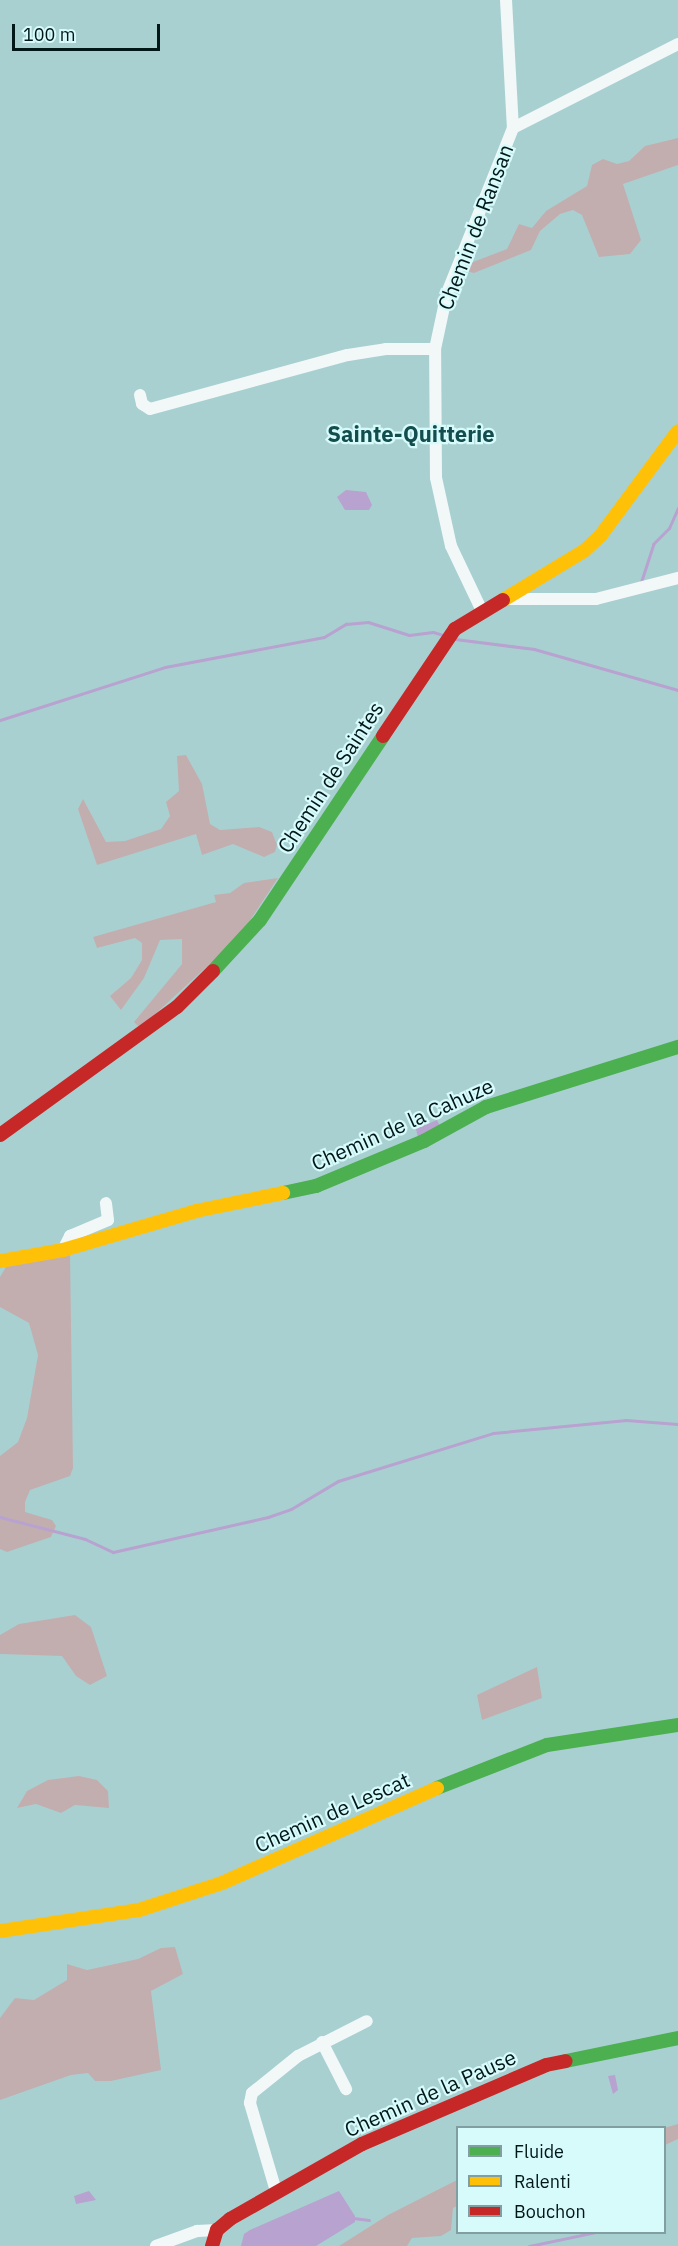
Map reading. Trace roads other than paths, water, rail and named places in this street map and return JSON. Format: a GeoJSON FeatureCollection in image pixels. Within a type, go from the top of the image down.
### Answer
{"type":"FeatureCollection","features":[{"type":"Feature","properties":{"kind":"street"},"geometry":{"type":"LineString","coordinates":[[506,0],[513,128]]}},
{"type":"Feature","properties":{"kind":"street","name":"Chemin de Ransan"},"geometry":{"type":"LineString","coordinates":[[482,611],[451,546],[438,494],[435,349],[447,293],[513,128],[678,44]]}},
{"type":"Feature","properties":{"kind":"street"},"geometry":{"type":"LineString","coordinates":[[140,395],[142,404],[150,409],[348,355],[386,349],[435,349]]}},
{"type":"Feature","properties":{"kind":"street","name":"Chemin de Saintes"},"geometry":{"type":"LineString","coordinates":[[0,1135],[177,1007],[239,946],[260,920],[455,629],[584,550],[601,535],[678,431]]}},
{"type":"Feature","properties":{"kind":"street"},"geometry":{"type":"LineString","coordinates":[[503,599],[596,599],[678,578]]}},
{"type":"Feature","properties":{"kind":"street","name":"Chemin de la Cahuze"},"geometry":{"type":"LineString","coordinates":[[0,1261],[63,1250],[196,1211],[316,1186],[424,1141],[486,1107],[678,1047]]}},
{"type":"Feature","properties":{"kind":"street"},"geometry":{"type":"LineString","coordinates":[[63,1250],[70,1236],[108,1220],[106,1203]]}},
{"type":"Feature","properties":{"kind":"street","name":"Chemin de Lescat"},"geometry":{"type":"LineString","coordinates":[[0,1931],[139,1910],[222,1883],[524,1753],[572,1740],[678,1725]]}},
{"type":"Feature","properties":{"kind":"street"},"geometry":{"type":"LineString","coordinates":[[276,2191],[250,2098],[254,2091],[290,2062],[322,2042],[367,2021]]}},
{"type":"Feature","properties":{"kind":"street","name":"Chemin de la Pause"},"geometry":{"type":"LineString","coordinates":[[218,2230],[276,2191],[362,2144],[546,2065],[678,2038]]}},
{"type":"Feature","properties":{"kind":"street"},"geometry":{"type":"LineString","coordinates":[[322,2042],[346,2089]]}},
{"type":"Feature","properties":{"kind":"street"},"geometry":{"type":"LineString","coordinates":[[156,2246],[198,2231],[218,2230],[212,2246]]}},
{"type":"Feature","properties":{"kind":"waterway"},"geometry":{"type":"LineString","coordinates":[[641,582],[653,544],[669,528],[678,508]]}},
{"type":"Feature","properties":{"kind":"waterway"},"geometry":{"type":"LineString","coordinates":[[0,720],[165,667],[324,637],[346,624],[368,622],[409,635],[433,632],[443,635]]}},
{"type":"Feature","properties":{"kind":"waterway"},"geometry":{"type":"LineString","coordinates":[[455,639],[534,649],[678,690]]}},
{"type":"Feature","properties":{"kind":"waterway"},"geometry":{"type":"LineString","coordinates":[[0,1517],[85,1539],[113,1552],[268,1517],[291,1509],[338,1481],[493,1433],[626,1420],[678,1424]]}},
{"type":"Feature","properties":{"kind":"waterway"},"geometry":{"type":"LineString","coordinates":[[353,2218],[369,2220]]}},
{"type":"Feature","properties":{"kind":"waterway"},"geometry":{"type":"LineString","coordinates":[[529,2246],[586,2234]]}},
{"type":"Feature","properties":{"kind":"district","name":"Sainte-Quitterie"},"geometry":{"type":"Point","coordinates":[411,434]}}]}
